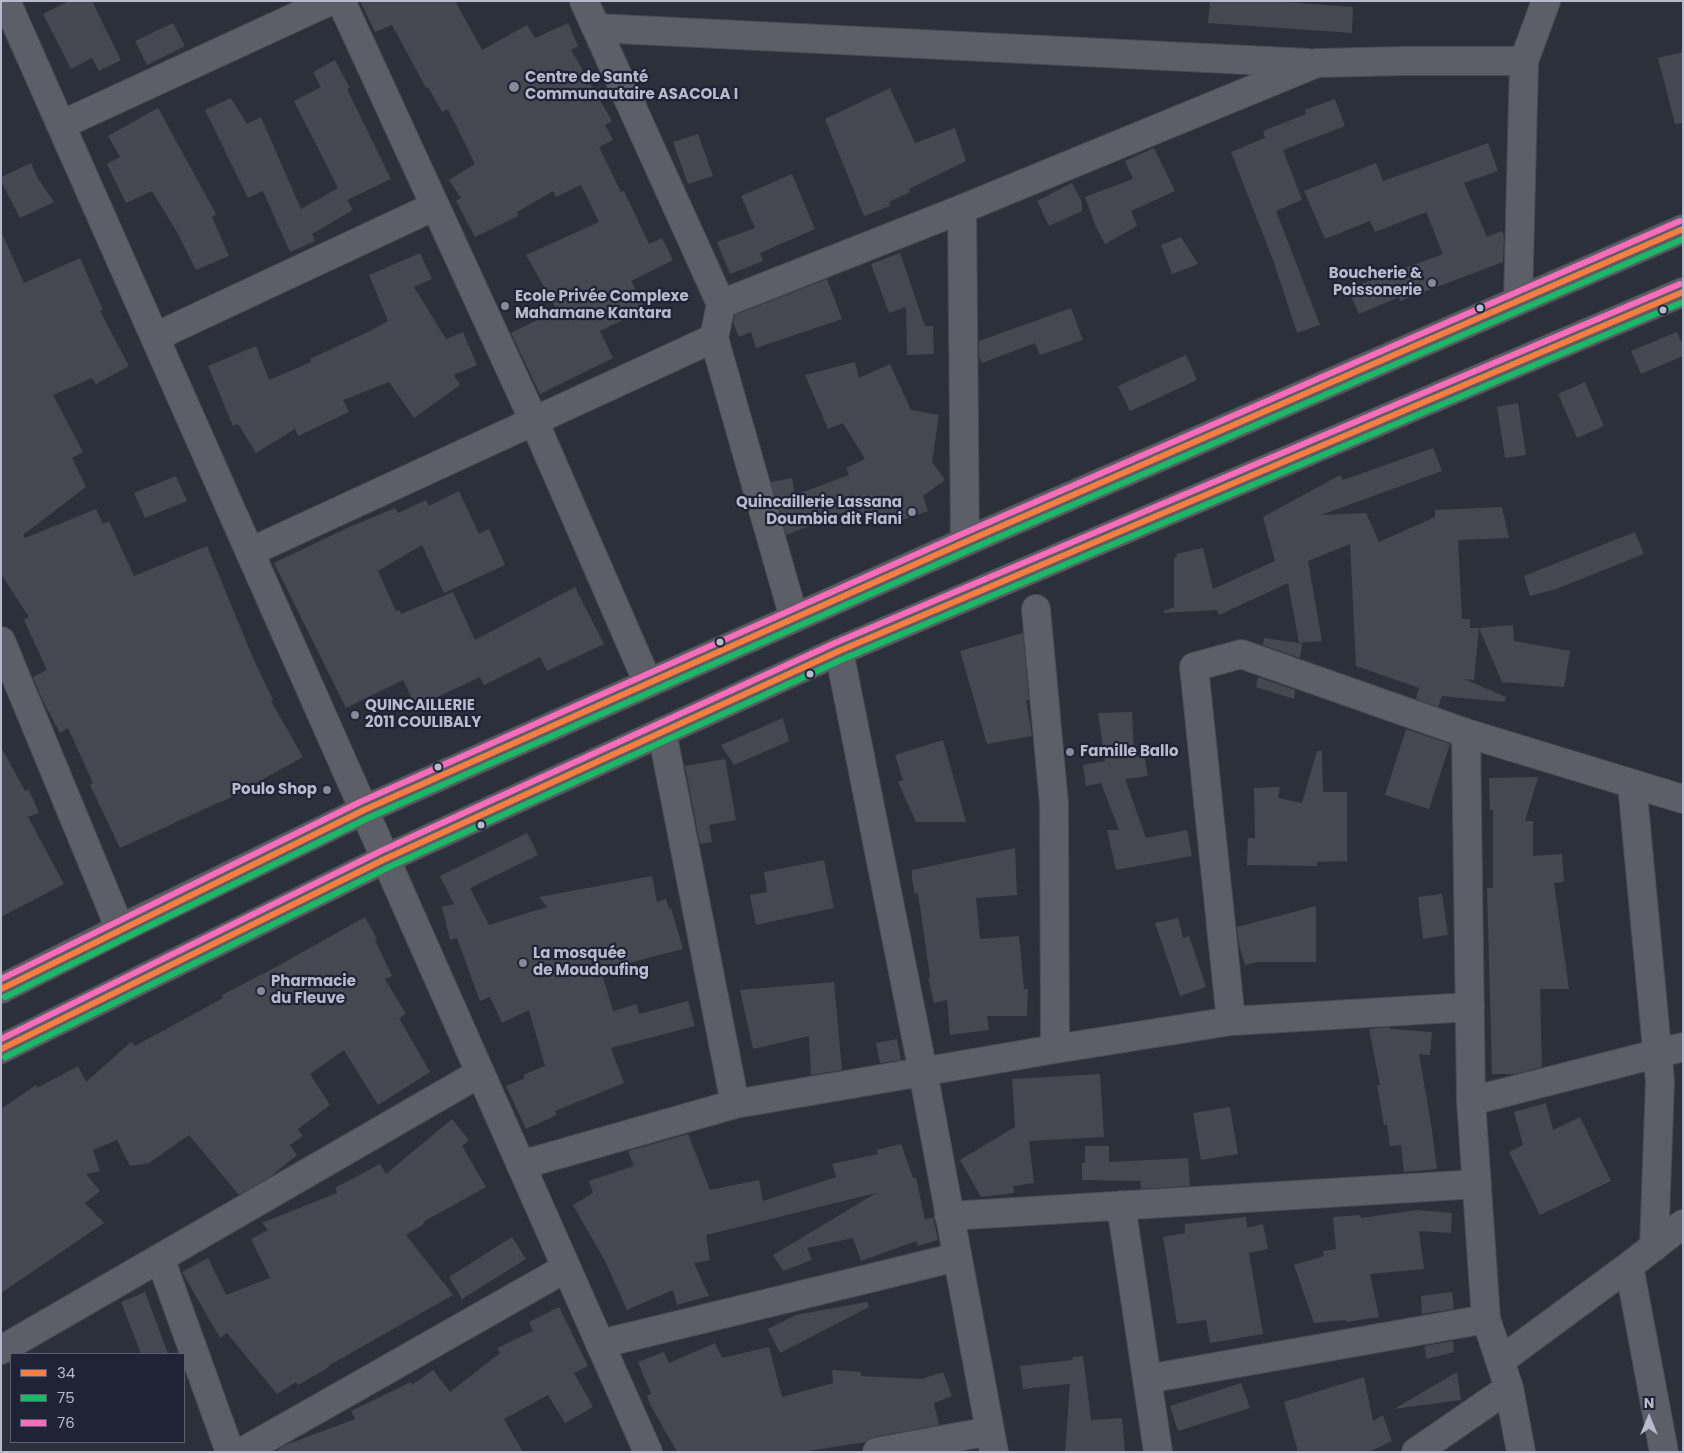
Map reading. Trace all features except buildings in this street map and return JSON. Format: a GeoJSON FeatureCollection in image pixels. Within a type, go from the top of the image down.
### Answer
{"type":"FeatureCollection","features":[{"type":"Feature","properties":{"kind":"highway"},"geometry":{"type":"LineString","coordinates":[[1,990],[120,929],[364,810],[965,542],[1683,229]]}},
{"type":"Feature","properties":{"kind":"highway"},"geometry":{"type":"LineString","coordinates":[[1,1049],[385,859],[839,651],[1683,292]]}},
{"type":"Feature","properties":{"kind":"street"},"geometry":{"type":"LineString","coordinates":[[6,1],[648,1452]]}},
{"type":"Feature","properties":{"kind":"street"},"geometry":{"type":"LineString","coordinates":[[61,125],[330,1]]}},
{"type":"Feature","properties":{"kind":"street"},"geometry":{"type":"LineString","coordinates":[[341,1],[534,421],[648,683]]}},
{"type":"Feature","properties":{"kind":"street"},"geometry":{"type":"LineString","coordinates":[[584,1],[722,304],[714,338],[794,618]]}},
{"type":"Feature","properties":{"kind":"street"},"geometry":{"type":"LineString","coordinates":[[1518,301],[1524,61],[1546,1]]}},
{"type":"Feature","properties":{"kind":"street"},"geometry":{"type":"LineString","coordinates":[[596,28],[1317,63],[1524,61]]}},
{"type":"Feature","properties":{"kind":"street"},"geometry":{"type":"LineString","coordinates":[[722,304],[962,210],[1317,63]]}},
{"type":"Feature","properties":{"kind":"street"},"geometry":{"type":"LineString","coordinates":[[155,337],[435,206]]}},
{"type":"Feature","properties":{"kind":"street"},"geometry":{"type":"LineString","coordinates":[[962,210],[965,542]]}},
{"type":"Feature","properties":{"kind":"street"},"geometry":{"type":"LineString","coordinates":[[250,552],[714,338]]}},
{"type":"Feature","properties":{"kind":"street"},"geometry":{"type":"LineString","coordinates":[[1036,609],[1054,804],[1055,1049]]}},
{"type":"Feature","properties":{"kind":"street"},"geometry":{"type":"LineString","coordinates":[[1,641],[120,929]]}},
{"type":"Feature","properties":{"kind":"street"},"geometry":{"type":"LineString","coordinates":[[839,651],[923,1072],[992,1441],[877,1452]]}},
{"type":"Feature","properties":{"kind":"street"},"geometry":{"type":"LineString","coordinates":[[1231,1021],[1194,667],[1241,654],[1466,733],[1683,799]]}},
{"type":"Feature","properties":{"kind":"street"},"geometry":{"type":"LineString","coordinates":[[662,732],[735,1104]]}},
{"type":"Feature","properties":{"kind":"street"},"geometry":{"type":"LineString","coordinates":[[1466,733],[1471,1101],[1486,1319],[1509,1388],[1522,1452]]}},
{"type":"Feature","properties":{"kind":"street"},"geometry":{"type":"LineString","coordinates":[[1632,784],[1670,1050],[1660,1080],[1654,1247]]}},
{"type":"Feature","properties":{"kind":"street"},"geometry":{"type":"LineString","coordinates":[[521,1165],[735,1104],[1055,1049],[1231,1021],[1470,1007]]}},
{"type":"Feature","properties":{"kind":"street"},"geometry":{"type":"LineString","coordinates":[[1471,1101],[1670,1050]]}},
{"type":"Feature","properties":{"kind":"street"},"geometry":{"type":"LineString","coordinates":[[1,1350],[480,1073]]}},
{"type":"Feature","properties":{"kind":"street"},"geometry":{"type":"LineString","coordinates":[[949,1216],[1477,1184]]}},
{"type":"Feature","properties":{"kind":"street"},"geometry":{"type":"LineString","coordinates":[[1121,1205],[1158,1452]]}},
{"type":"Feature","properties":{"kind":"street"},"geometry":{"type":"LineString","coordinates":[[1500,1362],[1683,1224]]}},
{"type":"Feature","properties":{"kind":"street"},"geometry":{"type":"LineString","coordinates":[[600,1344],[957,1257]]}},
{"type":"Feature","properties":{"kind":"street"},"geometry":{"type":"LineString","coordinates":[[160,1258],[230,1452]]}},
{"type":"Feature","properties":{"kind":"street"},"geometry":{"type":"LineString","coordinates":[[1629,1266],[1664,1452]]}},
{"type":"Feature","properties":{"kind":"street"},"geometry":{"type":"LineString","coordinates":[[242,1452],[566,1268]]}},
{"type":"Feature","properties":{"kind":"street"},"geometry":{"type":"LineString","coordinates":[[1147,1379],[1486,1319]]}},
{"type":"Feature","properties":{"kind":"street"},"geometry":{"type":"LineString","coordinates":[[1416,1452],[1509,1388]]}},
{"type":"Feature","properties":{"kind":"transit line","name":"76"},"geometry":{"type":"LineString","coordinates":[[1,979],[360,802],[962,534],[1680,221]]}},
{"type":"Feature","properties":{"kind":"transit line","name":"34"},"geometry":{"type":"LineString","coordinates":[[1,989],[364,810],[965,542],[1683,229]]}},
{"type":"Feature","properties":{"kind":"transit line","name":"75"},"geometry":{"type":"LineString","coordinates":[[5,997],[368,818],[969,550],[1683,239]]}},
{"type":"Feature","properties":{"kind":"transit line","name":"76"},"geometry":{"type":"LineString","coordinates":[[1,1039],[381,851],[835,643],[1680,284]]}},
{"type":"Feature","properties":{"kind":"transit line","name":"34"},"geometry":{"type":"LineString","coordinates":[[1,1049],[385,859],[839,651],[1683,292]]}},
{"type":"Feature","properties":{"kind":"transit line","name":"75"},"geometry":{"type":"LineString","coordinates":[[5,1057],[389,867],[843,659],[1683,302]]}},
{"type":"Feature","properties":{"kind":"place","name":"Centre de Santé Communautaire ASACOLA I"},"geometry":{"type":"Point","coordinates":[514,87]}},
{"type":"Feature","properties":{"kind":"place","name":"Boucherie & Poissonerie"},"geometry":{"type":"Point","coordinates":[1432,283]}},
{"type":"Feature","properties":{"kind":"place","name":"Ecole Privée Complexe Mahamane Kantara"},"geometry":{"type":"Point","coordinates":[505,306]}},
{"type":"Feature","properties":{"kind":"place","name":"Quincaillerie Lassana Doumbia dit Flani"},"geometry":{"type":"Point","coordinates":[912,512]}},
{"type":"Feature","properties":{"kind":"place","name":"QUINCAILLERIE 2011 COULIBALY"},"geometry":{"type":"Point","coordinates":[355,715]}},
{"type":"Feature","properties":{"kind":"place","name":"Famille Ballo"},"geometry":{"type":"Point","coordinates":[1070,752]}},
{"type":"Feature","properties":{"kind":"place","name":"Poulo Shop"},"geometry":{"type":"Point","coordinates":[327,790]}},
{"type":"Feature","properties":{"kind":"place","name":"La mosquée de Moudoufing"},"geometry":{"type":"Point","coordinates":[523,963]}},
{"type":"Feature","properties":{"kind":"place","name":"Pharmacie du Fleuve"},"geometry":{"type":"Point","coordinates":[261,991]}}]}
